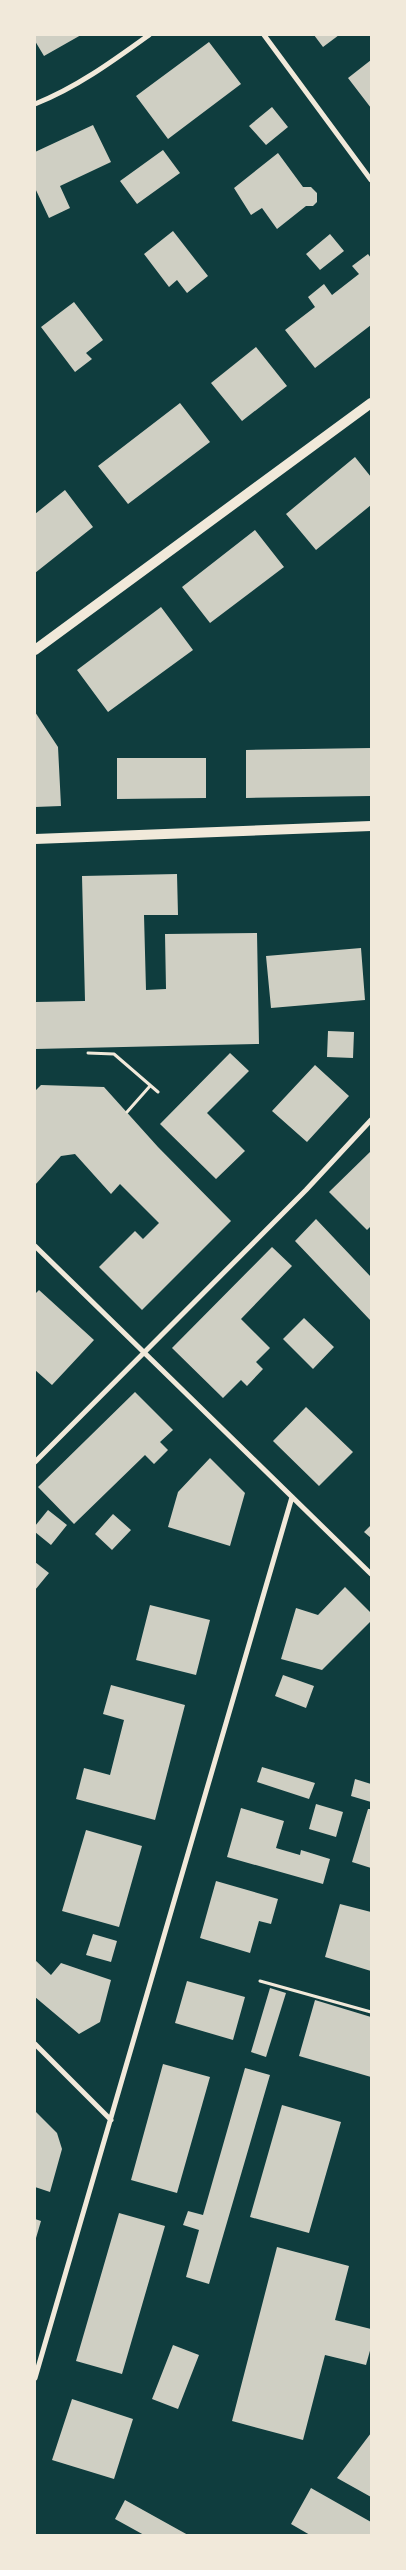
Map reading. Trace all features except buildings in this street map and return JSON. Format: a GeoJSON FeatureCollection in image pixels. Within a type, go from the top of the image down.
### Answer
{"type":"FeatureCollection","features":[{"type":"Feature","properties":{"kind":"main road"},"geometry":{"type":"LineString","coordinates":[[35,650],[371,403]]}},
{"type":"Feature","properties":{"kind":"main road"},"geometry":{"type":"LineString","coordinates":[[35,839],[371,826]]}},
{"type":"Feature","properties":{"kind":"street"},"geometry":{"type":"LineString","coordinates":[[35,104],[54,97],[109,64],[149,35]]}},
{"type":"Feature","properties":{"kind":"street"},"geometry":{"type":"LineString","coordinates":[[264,35],[371,180]]}},
{"type":"Feature","properties":{"kind":"street"},"geometry":{"type":"LineString","coordinates":[[35,1462],[371,1120]]}},
{"type":"Feature","properties":{"kind":"street"},"geometry":{"type":"LineString","coordinates":[[35,1246],[371,1574]]}},
{"type":"Feature","properties":{"kind":"street"},"geometry":{"type":"LineString","coordinates":[[35,2378],[292,1497]]}},
{"type":"Feature","properties":{"kind":"street"},"geometry":{"type":"LineString","coordinates":[[35,2044],[111,2120]]}},
{"type":"Feature","properties":{"kind":"path"},"geometry":{"type":"LineString","coordinates":[[88,1053],[114,1054],[158,1092]]}},
{"type":"Feature","properties":{"kind":"path"},"geometry":{"type":"LineString","coordinates":[[127,1112],[150,1086]]}},
{"type":"Feature","properties":{"kind":"path"},"geometry":{"type":"LineString","coordinates":[[260,1981],[371,2012]]}}]}
